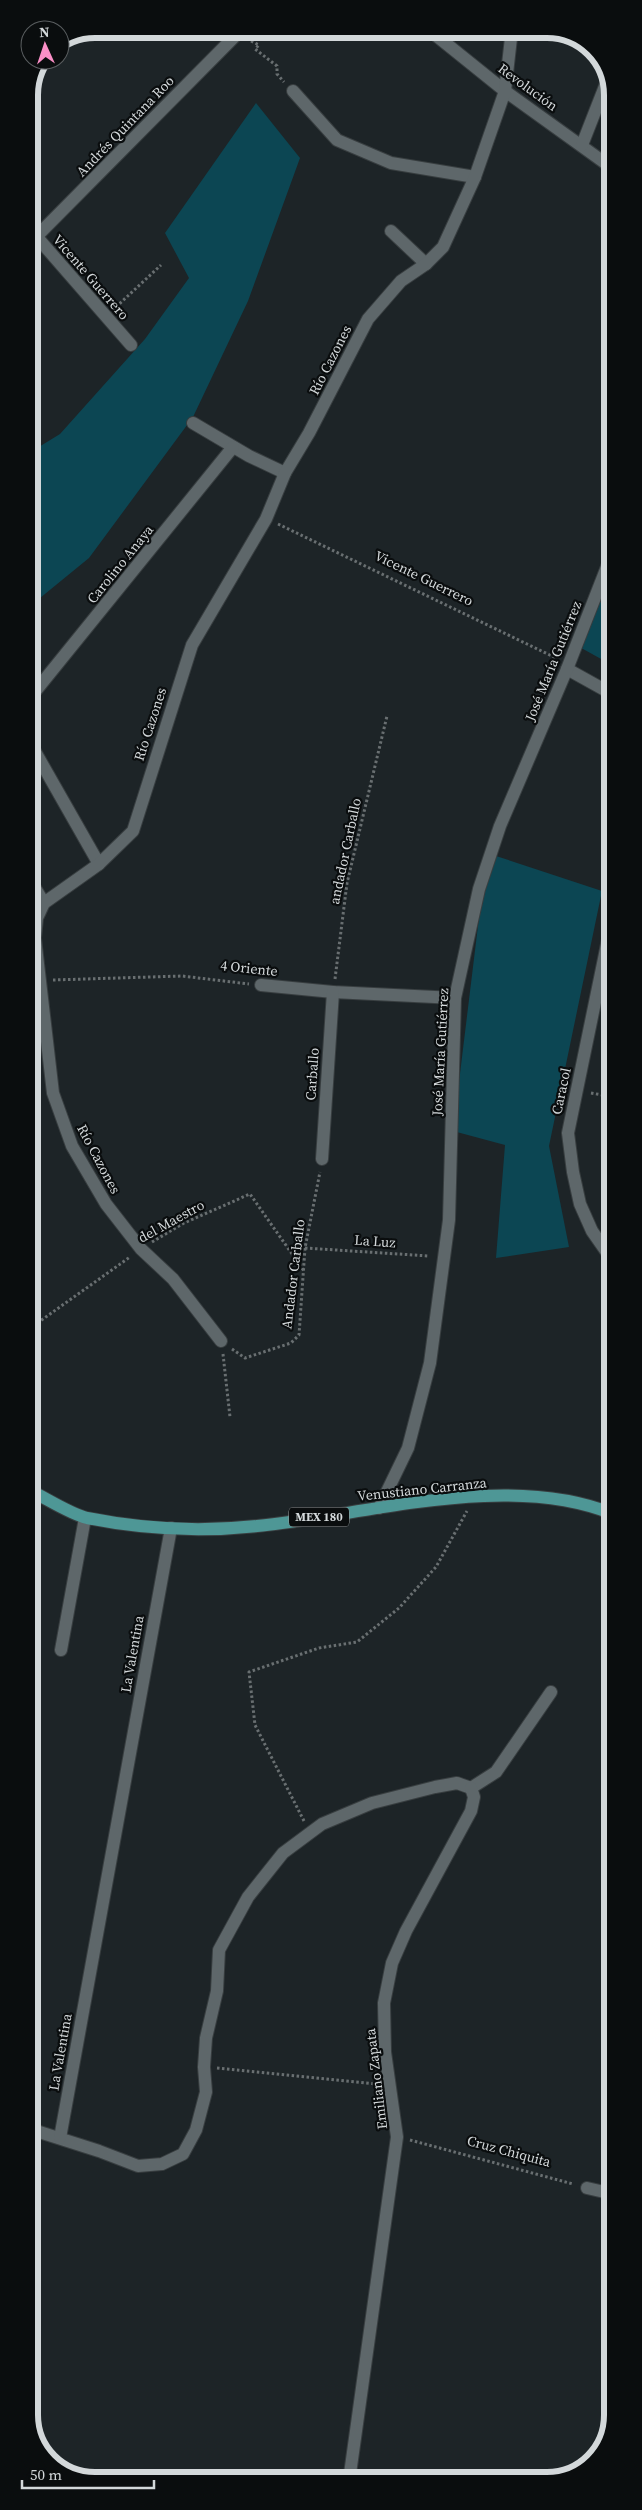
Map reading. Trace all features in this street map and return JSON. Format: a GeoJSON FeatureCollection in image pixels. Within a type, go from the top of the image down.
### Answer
{"type":"FeatureCollection","features":[{"type":"Feature","properties":{"kind":"main road","name":"Venustiano Carranza"},"geometry":{"type":"LineString","coordinates":[[38,1494],[86,1518],[170,1528],[256,1526],[477,1496],[551,1499],[591,1505],[604,1510]]}},
{"type":"Feature","properties":{"kind":"street","name":"Andrés Quintana Roo"},"geometry":{"type":"LineString","coordinates":[[38,230],[232,38]]}},
{"type":"Feature","properties":{"kind":"street","name":"Revolución"},"geometry":{"type":"LineString","coordinates":[[439,38],[505,90],[604,162]]}},
{"type":"Feature","properties":{"kind":"street","name":"Río Cazones"},"geometry":{"type":"LineString","coordinates":[[38,916],[44,903],[99,864],[133,831],[192,644],[266,519],[285,474],[309,434],[368,319],[401,281],[426,264],[444,247],[475,177],[505,90],[511,38]]}},
{"type":"Feature","properties":{"kind":"street"},"geometry":{"type":"LineString","coordinates":[[582,145],[604,90]]}},
{"type":"Feature","properties":{"kind":"street"},"geometry":{"type":"LineString","coordinates":[[293,91],[337,140],[391,163],[475,177]]}},
{"type":"Feature","properties":{"kind":"street"},"geometry":{"type":"LineString","coordinates":[[391,231],[426,264]]}},
{"type":"Feature","properties":{"kind":"street","name":"Vicente Guerrero"},"geometry":{"type":"LineString","coordinates":[[38,245],[131,345]]}},
{"type":"Feature","properties":{"kind":"street"},"geometry":{"type":"LineString","coordinates":[[193,424],[285,474]]}},
{"type":"Feature","properties":{"kind":"street","name":"Carolino Anaya"},"geometry":{"type":"LineString","coordinates":[[38,689],[234,447]]}},
{"type":"Feature","properties":{"kind":"street","name":"José María Gutiérrez"},"geometry":{"type":"LineString","coordinates":[[379,1508],[408,1448],[430,1363],[449,1220],[455,998],[479,889],[500,826],[568,667],[604,575]]}},
{"type":"Feature","properties":{"kind":"street"},"geometry":{"type":"LineString","coordinates":[[568,667],[604,689]]}},
{"type":"Feature","properties":{"kind":"street"},"geometry":{"type":"LineString","coordinates":[[38,757],[99,864]]}},
{"type":"Feature","properties":{"kind":"street"},"geometry":{"type":"LineString","coordinates":[[38,893],[44,903]]}},
{"type":"Feature","properties":{"kind":"street","name":"Caracol"},"geometry":{"type":"LineString","coordinates":[[604,959],[568,1133],[573,1172],[580,1204],[592,1231],[604,1248]]}},
{"type":"Feature","properties":{"kind":"street","name":"Río Cazones"},"geometry":{"type":"LineString","coordinates":[[38,963],[53,1093],[72,1146],[106,1204],[141,1249],[174,1278],[221,1341]]}},
{"type":"Feature","properties":{"kind":"street","name":"4 Oriente"},"geometry":{"type":"LineString","coordinates":[[261,985],[333,992],[455,998]]}},
{"type":"Feature","properties":{"kind":"street","name":"Carballo"},"geometry":{"type":"LineString","coordinates":[[322,1159],[333,992]]}},
{"type":"Feature","properties":{"kind":"street"},"geometry":{"type":"LineString","coordinates":[[61,1650],[86,1518]]}},
{"type":"Feature","properties":{"kind":"street","name":"La Valentina"},"geometry":{"type":"LineString","coordinates":[[60,2138],[170,1528]]}},
{"type":"Feature","properties":{"kind":"street"},"geometry":{"type":"LineString","coordinates":[[38,2131],[138,2166],[162,2164],[183,2154],[196,2130],[206,2092],[204,2067],[206,2038],[217,1991],[220,1950],[248,1897],[283,1853],[322,1824],[372,1803],[457,1783],[471,1788],[496,1772],[551,1692]]}},
{"type":"Feature","properties":{"kind":"street","name":"Emiliano Zapata"},"geometry":{"type":"LineString","coordinates":[[350,2472],[398,2137],[385,2052],[384,2003],[392,1963],[406,1931],[471,1811],[474,1797],[471,1788]]}},
{"type":"Feature","properties":{"kind":"street"},"geometry":{"type":"LineString","coordinates":[[587,2188],[604,2192]]}},
{"type":"Feature","properties":{"kind":"path"},"geometry":{"type":"LineString","coordinates":[[250,38],[259,45],[255,49],[277,66],[277,74],[293,91]]}},
{"type":"Feature","properties":{"kind":"path"},"geometry":{"type":"LineString","coordinates":[[105,317],[161,264]]}},
{"type":"Feature","properties":{"kind":"path","name":"Vicente Guerrero"},"geometry":{"type":"LineString","coordinates":[[266,519],[568,667]]}},
{"type":"Feature","properties":{"kind":"path","name":"andador Carballo"},"geometry":{"type":"LineString","coordinates":[[333,992],[348,883],[386,716]]}},
{"type":"Feature","properties":{"kind":"path","name":"4 Oriente"},"geometry":{"type":"LineString","coordinates":[[40,980],[182,976],[261,985]]}},
{"type":"Feature","properties":{"kind":"path"},"geometry":{"type":"LineString","coordinates":[[577,1090],[604,1095]]}},
{"type":"Feature","properties":{"kind":"path","name":"Andador Carballo"},"geometry":{"type":"LineString","coordinates":[[221,1341],[245,1358],[291,1343],[299,1335],[305,1248],[322,1159]]}},
{"type":"Feature","properties":{"kind":"path","name":"del Maestro"},"geometry":{"type":"LineString","coordinates":[[38,1323],[141,1249],[184,1223],[250,1194],[304,1271]]}},
{"type":"Feature","properties":{"kind":"path","name":"La Luz"},"geometry":{"type":"LineString","coordinates":[[305,1248],[444,1256]]}},
{"type":"Feature","properties":{"kind":"path"},"geometry":{"type":"LineString","coordinates":[[221,1341],[230,1417]]}},
{"type":"Feature","properties":{"kind":"path"},"geometry":{"type":"LineString","coordinates":[[310,1833],[255,1725],[249,1672],[318,1648],[357,1642],[399,1608],[436,1567],[459,1523],[477,1496]]}},
{"type":"Feature","properties":{"kind":"path"},"geometry":{"type":"LineString","coordinates":[[204,2067],[389,2086]]}},
{"type":"Feature","properties":{"kind":"path","name":"Cruz Chiquita"},"geometry":{"type":"LineString","coordinates":[[398,2137],[587,2188]]}},
{"type":"Feature","properties":{"kind":"shaded area"},"geometry":{"type":"Polygon","coordinates":[[[256,103],[300,158],[248,301],[193,417],[89,558],[38,600],[38,447],[60,434],[145,339],[189,278],[165,233],[256,103]]]}},
{"type":"Feature","properties":{"kind":"shaded area"},"geometry":{"type":"Polygon","coordinates":[[[604,573],[604,661],[574,644],[604,573]]]}},
{"type":"Feature","properties":{"kind":"shaded area"},"geometry":{"type":"Polygon","coordinates":[[[496,856],[602,891],[549,1146],[569,1247],[496,1258],[505,1145],[453,1131],[482,893],[496,856]]]}}]}
